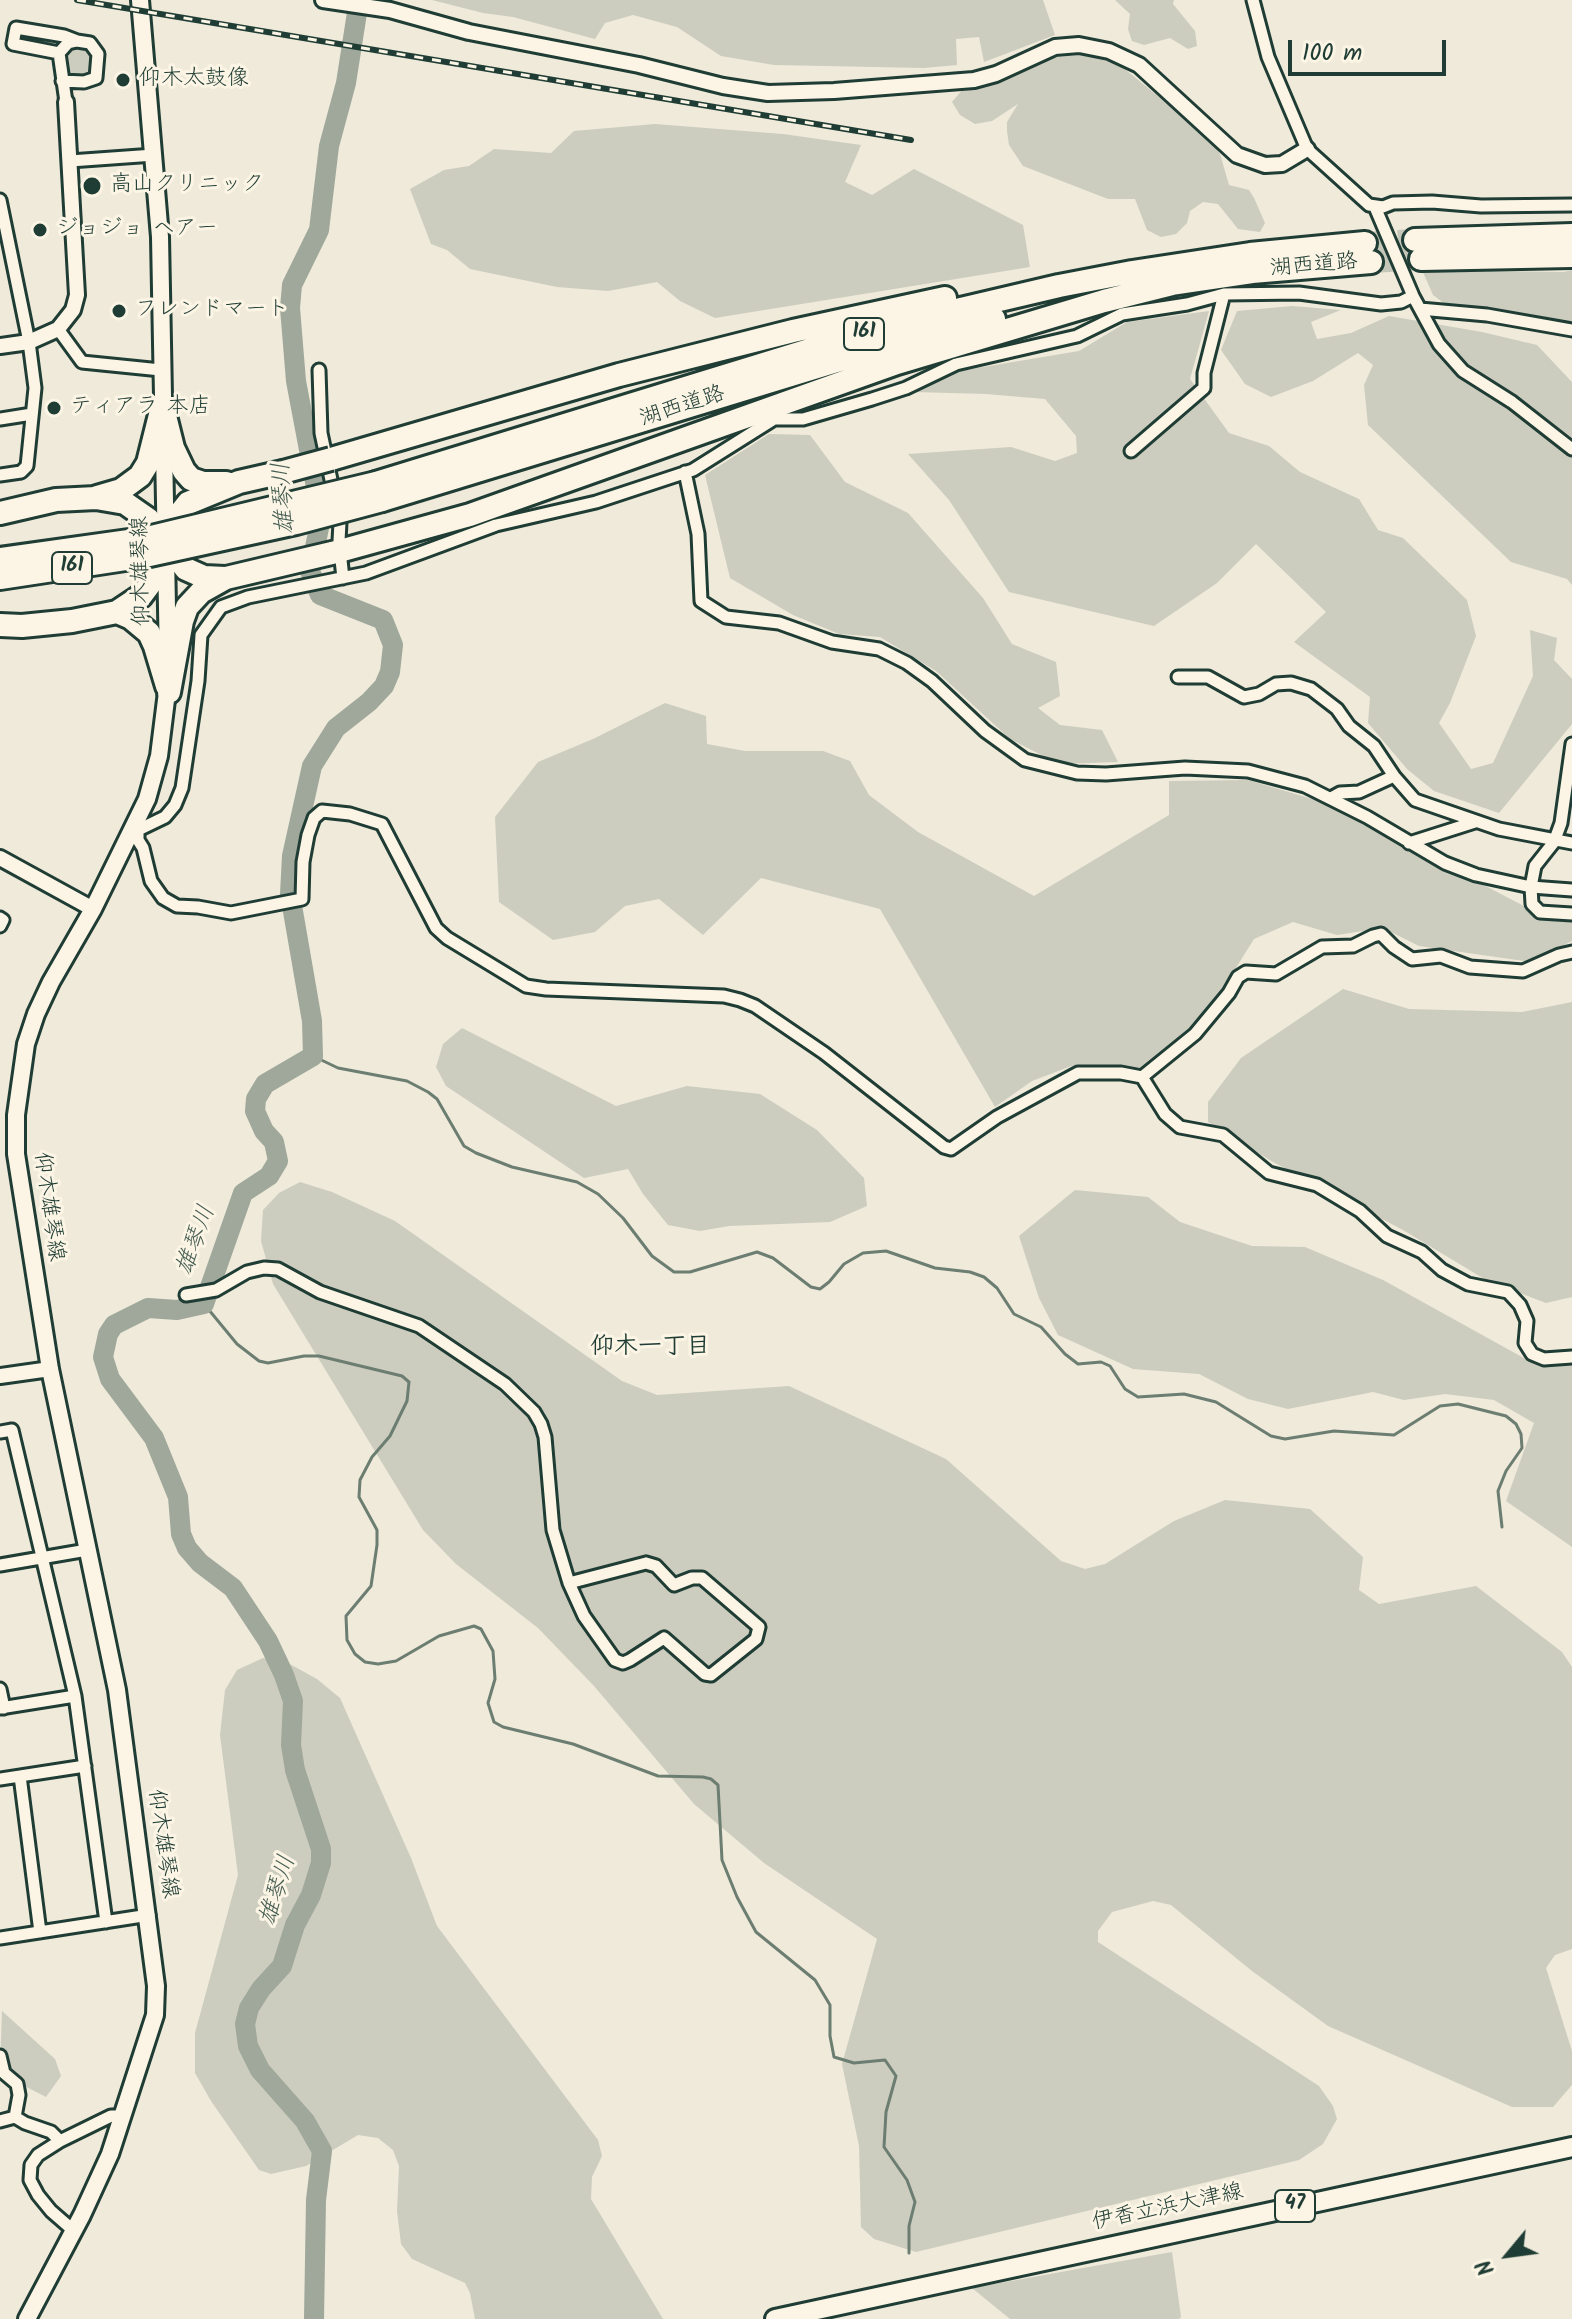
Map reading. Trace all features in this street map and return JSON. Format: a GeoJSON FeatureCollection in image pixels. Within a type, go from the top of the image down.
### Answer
{"type":"FeatureCollection","features":[{"type":"Feature","properties":{"kind":"highway"},"geometry":{"type":"LineString","coordinates":[[1572,235],[1418,250],[1572,256]]}},
{"type":"Feature","properties":{"kind":"highway","name":"湖西道路"},"geometry":{"type":"LineString","coordinates":[[0,559],[151,545],[296,523],[379,492],[819,347],[1059,286],[1250,254],[1368,252],[1062,303],[876,349],[379,492]]}},
{"type":"Feature","properties":{"kind":"highway"},"geometry":{"type":"LineString","coordinates":[[151,545],[188,503],[239,482],[331,459],[619,375],[793,331],[969,293],[1132,272]]}},
{"type":"Feature","properties":{"kind":"highway"},"geometry":{"type":"LineString","coordinates":[[151,545],[191,572],[204,577],[226,578],[287,565],[470,515],[897,363],[1104,301],[1172,284]]}},
{"type":"Feature","properties":{"kind":"highway"},"geometry":{"type":"LineString","coordinates":[[162,404],[173,448],[187,475],[203,483],[239,482]]}},
{"type":"Feature","properties":{"kind":"highway"},"geometry":{"type":"LineString","coordinates":[[96,498],[127,487],[145,470],[162,404]]}},
{"type":"Feature","properties":{"kind":"highway"},"geometry":{"type":"LineString","coordinates":[[0,513],[56,500],[96,498],[125,503],[148,519],[153,580],[141,596],[117,612],[72,621],[0,625]]}},
{"type":"Feature","properties":{"kind":"highway","name":"湖西道路"},"geometry":{"type":"LineString","coordinates":[[0,578],[151,545]]}},
{"type":"Feature","properties":{"kind":"highway"},"geometry":{"type":"LineString","coordinates":[[169,692],[185,611],[198,594],[226,578]]}},
{"type":"Feature","properties":{"kind":"highway"},"geometry":{"type":"LineString","coordinates":[[117,612],[131,618],[149,633],[169,692]]}},
{"type":"Feature","properties":{"kind":"main road","name":"仰木雄琴線"},"geometry":{"type":"LineString","coordinates":[[27,2319],[74,2231],[110,2154],[155,2015],[156,1986],[149,1915],[117,1690],[50,1369],[16,1154],[18,1087],[26,1044],[51,982],[136,829],[159,756],[169,692],[151,545],[162,404],[160,237],[140,0]]}},
{"type":"Feature","properties":{"kind":"main road","name":"伊香立浜大津線"},"geometry":{"type":"LineString","coordinates":[[775,2319],[838,2312],[1572,2147]]}},
{"type":"Feature","properties":{"kind":"street"},"geometry":{"type":"LineString","coordinates":[[1253,0],[1268,57],[1307,149],[1360,198],[1375,207],[1413,296],[1439,344],[1463,371],[1512,402],[1572,449]]}},
{"type":"Feature","properties":{"kind":"street"},"geometry":{"type":"LineString","coordinates":[[330,1],[367,7],[390,5],[469,32],[768,93],[974,80],[996,74],[1055,47],[1079,45],[1109,51],[1139,65],[1237,155],[1265,165],[1282,164],[1307,149]]}},
{"type":"Feature","properties":{"kind":"street"},"geometry":{"type":"LineString","coordinates":[[59,53],[13,44],[16,28],[90,43],[98,54],[96,78],[75,87],[66,102]]}},
{"type":"Feature","properties":{"kind":"street"},"geometry":{"type":"LineString","coordinates":[[0,346],[29,342],[58,329],[73,310],[77,295],[66,102],[59,53],[68,43],[77,41]]}},
{"type":"Feature","properties":{"kind":"street"},"geometry":{"type":"LineString","coordinates":[[62,81],[84,82]]}},
{"type":"Feature","properties":{"kind":"street"},"geometry":{"type":"LineString","coordinates":[[70,161],[154,155]]}},
{"type":"Feature","properties":{"kind":"street"},"geometry":{"type":"LineString","coordinates":[[0,200],[29,342],[35,388],[27,466],[21,472],[0,475]]}},
{"type":"Feature","properties":{"kind":"street"},"geometry":{"type":"LineString","coordinates":[[1375,207],[1432,202],[1481,206],[1572,205]]}},
{"type":"Feature","properties":{"kind":"street"},"geometry":{"type":"LineString","coordinates":[[1413,296],[1401,302],[1381,304],[1299,293],[1224,294],[1187,304],[1122,314],[1077,336],[956,364],[906,388],[803,419],[774,419],[685,472],[596,502],[496,525],[366,573],[248,597],[221,607],[201,635],[198,681],[182,788],[175,805],[165,817],[136,829],[151,881],[163,898],[177,906],[231,913],[302,899],[303,862],[314,818],[322,811],[350,814],[382,824],[436,928],[459,946],[526,986],[724,996],[740,1000],[755,1006],[824,1053],[944,1147],[951,1149],[997,1117],[1078,1073],[1121,1073],[1142,1077],[1165,1114],[1180,1127],[1223,1135],[1269,1173],[1317,1185],[1360,1211],[1387,1236],[1422,1252],[1442,1270],[1468,1284],[1508,1292],[1520,1305],[1527,1321],[1525,1343],[1532,1354],[1544,1359],[1572,1357]]}},
{"type":"Feature","properties":{"kind":"street"},"geometry":{"type":"LineString","coordinates":[[1131,451],[1204,388],[1204,373],[1224,294]]}},
{"type":"Feature","properties":{"kind":"street"},"geometry":{"type":"LineString","coordinates":[[1420,309],[1487,315],[1572,330]]}},
{"type":"Feature","properties":{"kind":"street"},"geometry":{"type":"LineString","coordinates":[[58,329],[82,362],[161,370]]}},
{"type":"Feature","properties":{"kind":"street"},"geometry":{"type":"LineString","coordinates":[[319,370],[321,433],[340,522],[338,579]]}},
{"type":"Feature","properties":{"kind":"street"},"geometry":{"type":"LineString","coordinates":[[0,419],[32,414]]}},
{"type":"Feature","properties":{"kind":"street"},"geometry":{"type":"LineString","coordinates":[[685,472],[698,534],[701,601],[726,617],[779,623],[832,642],[879,649],[907,663],[932,681],[985,731],[1025,760],[1077,773],[1185,768],[1248,771],[1305,786],[1445,863],[1476,875],[1531,887],[1572,890]]}},
{"type":"Feature","properties":{"kind":"street"},"geometry":{"type":"LineString","coordinates":[[1178,677],[1208,677],[1244,697],[1259,694],[1276,684],[1291,683],[1311,689],[1337,709],[1349,726],[1374,746],[1415,800],[1475,822],[1554,842],[1572,843]]}},
{"type":"Feature","properties":{"kind":"street"},"geometry":{"type":"LineString","coordinates":[[1572,744],[1561,823],[1554,842],[1535,866],[1531,887],[1532,904],[1540,912],[1572,914]]}},
{"type":"Feature","properties":{"kind":"street"},"geometry":{"type":"LineString","coordinates":[[1331,798],[1340,793],[1359,792],[1394,776]]}},
{"type":"Feature","properties":{"kind":"street"},"geometry":{"type":"LineString","coordinates":[[1409,843],[1475,822]]}},
{"type":"Feature","properties":{"kind":"street"},"geometry":{"type":"LineString","coordinates":[[0,858],[93,909]]}},
{"type":"Feature","properties":{"kind":"street"},"geometry":{"type":"LineString","coordinates":[[0,918],[3,920],[0,926]]}},
{"type":"Feature","properties":{"kind":"street"},"geometry":{"type":"LineString","coordinates":[[1142,1077],[1195,1034],[1229,993],[1238,977],[1246,972],[1276,974],[1322,947],[1353,946],[1381,934],[1412,959],[1441,956],[1470,967],[1523,971],[1572,952]]}},
{"type":"Feature","properties":{"kind":"street"},"geometry":{"type":"LineString","coordinates":[[186,1295],[216,1290],[247,1272],[278,1269],[320,1292],[419,1326],[505,1384],[534,1412],[541,1424],[545,1437],[553,1530],[569,1583],[584,1616],[615,1660],[623,1663],[664,1638],[705,1674],[711,1675],[728,1664],[759,1635],[759,1627],[702,1578],[692,1578],[674,1585],[656,1566],[646,1563],[569,1583]]}},
{"type":"Feature","properties":{"kind":"street"},"geometry":{"type":"LineString","coordinates":[[0,1376],[50,1369]]}},
{"type":"Feature","properties":{"kind":"street"},"geometry":{"type":"LineString","coordinates":[[0,1432],[12,1430],[75,1696],[106,1922]]}},
{"type":"Feature","properties":{"kind":"street"},"geometry":{"type":"LineString","coordinates":[[0,1565],[87,1550]]}},
{"type":"Feature","properties":{"kind":"street"},"geometry":{"type":"LineString","coordinates":[[0,1689],[2,1708],[75,1696]]}},
{"type":"Feature","properties":{"kind":"street"},"geometry":{"type":"LineString","coordinates":[[0,1779],[85,1766]]}},
{"type":"Feature","properties":{"kind":"street"},"geometry":{"type":"LineString","coordinates":[[20,1776],[40,1932]]}},
{"type":"Feature","properties":{"kind":"street"},"geometry":{"type":"LineString","coordinates":[[0,1938],[149,1915]]}},
{"type":"Feature","properties":{"kind":"street"},"geometry":{"type":"LineString","coordinates":[[0,2056],[4,2073],[17,2084],[19,2095],[15,2117]]}},
{"type":"Feature","properties":{"kind":"street"},"geometry":{"type":"LineString","coordinates":[[74,2231],[51,2211],[30,2180],[31,2165],[38,2155],[60,2141],[111,2116],[123,2116]]}},
{"type":"Feature","properties":{"kind":"street"},"geometry":{"type":"LineString","coordinates":[[0,2121],[15,2117],[51,2132],[60,2141]]}},
{"type":"Feature","properties":{"kind":"shaded area"},"geometry":{"type":"Polygon","coordinates":[[[432,0],[1043,0],[1055,35],[984,62],[979,37],[956,39],[957,65],[924,68],[774,65],[721,56],[677,27],[633,15],[605,23],[595,39],[432,0]]]}},
{"type":"Feature","properties":{"kind":"shaded area"},"geometry":{"type":"Polygon","coordinates":[[[1115,0],[1174,0],[1173,4],[1195,31],[1197,46],[1188,49],[1170,38],[1144,45],[1132,41],[1128,29],[1130,14],[1115,0]]]}},
{"type":"Feature","properties":{"kind":"shaded area"},"geometry":{"type":"Polygon","coordinates":[[[72,48],[88,50],[90,54],[91,70],[83,77],[67,78],[63,55],[72,48]]]}},
{"type":"Feature","properties":{"kind":"shaded area"},"geometry":{"type":"Polygon","coordinates":[[[1093,55],[1121,66],[1207,136],[1220,154],[1229,185],[1249,190],[1254,198],[1265,223],[1260,232],[1238,229],[1218,204],[1203,202],[1190,211],[1187,223],[1176,234],[1161,237],[1147,230],[1135,199],[1108,199],[1023,166],[1009,145],[1007,131],[1007,122],[1018,104],[992,121],[975,124],[960,115],[952,102],[963,89],[987,85],[1051,58],[1093,55]]]}},
{"type":"Feature","properties":{"kind":"shaded area"},"geometry":{"type":"Polygon","coordinates":[[[655,124],[783,134],[861,145],[845,182],[872,195],[914,169],[1023,225],[1030,267],[715,318],[680,301],[657,282],[608,291],[557,287],[470,269],[447,250],[431,244],[410,189],[444,170],[469,166],[494,149],[551,153],[574,131],[655,124]]]}},
{"type":"Feature","properties":{"kind":"shaded area"},"geometry":{"type":"Polygon","coordinates":[[[1422,270],[1572,270],[1572,322],[1445,304],[1433,295],[1422,270]]]}},
{"type":"Feature","properties":{"kind":"shaded area"},"geometry":{"type":"Polygon","coordinates":[[[1292,306],[1341,310],[1311,322],[1317,339],[1351,333],[1389,316],[1537,345],[1572,382],[1572,585],[1567,579],[1511,562],[1368,425],[1364,385],[1373,365],[1358,353],[1313,381],[1271,397],[1245,384],[1221,350],[1237,311],[1292,306]]]}},
{"type":"Feature","properties":{"kind":"shaded area"},"geometry":{"type":"Polygon","coordinates":[[[1209,311],[1190,379],[1229,433],[1269,446],[1300,472],[1359,499],[1378,530],[1403,538],[1467,600],[1476,636],[1439,723],[1471,769],[1493,763],[1533,676],[1530,630],[1557,638],[1554,660],[1572,679],[1572,724],[1499,813],[1434,791],[1407,769],[1368,723],[1370,697],[1294,642],[1326,612],[1256,544],[1217,583],[1154,626],[1009,592],[949,500],[908,454],[1011,447],[1055,461],[1077,453],[1076,436],[1045,399],[914,392],[959,371],[1079,351],[1127,322],[1209,311]]]}},
{"type":"Feature","properties":{"kind":"shaded area"},"geometry":{"type":"Polygon","coordinates":[[[769,434],[810,435],[845,482],[908,513],[983,598],[1012,644],[1056,662],[1060,696],[1038,708],[1060,725],[1102,730],[1118,762],[1059,764],[1010,739],[936,671],[880,637],[839,634],[793,615],[730,578],[705,475],[769,434]]]}},
{"type":"Feature","properties":{"kind":"shaded area"},"geometry":{"type":"Polygon","coordinates":[[[665,703],[706,716],[707,744],[745,751],[823,751],[850,761],[869,795],[918,832],[1034,896],[1169,815],[1169,781],[1248,780],[1326,803],[1522,905],[1543,920],[1572,922],[1572,941],[1531,962],[1419,946],[1383,928],[1337,935],[1293,922],[1254,939],[1197,1030],[1146,1071],[1074,1065],[1032,1081],[995,1107],[880,909],[761,878],[703,935],[659,899],[625,906],[595,932],[553,940],[499,902],[495,817],[538,762],[665,703]]]}},
{"type":"Feature","properties":{"kind":"shaded area"},"geometry":{"type":"Polygon","coordinates":[[[1343,989],[1409,1009],[1522,1012],[1572,1002],[1572,1297],[1546,1303],[1486,1280],[1403,1230],[1273,1162],[1208,1122],[1208,1102],[1241,1058],[1343,989]]]}},
{"type":"Feature","properties":{"kind":"shaded area"},"geometry":{"type":"Polygon","coordinates":[[[462,1028],[616,1106],[687,1086],[760,1094],[817,1130],[864,1178],[867,1206],[830,1222],[729,1226],[700,1231],[668,1225],[628,1169],[584,1178],[446,1086],[436,1067],[443,1044],[462,1028]]]}},
{"type":"Feature","properties":{"kind":"shaded area"},"geometry":{"type":"Polygon","coordinates":[[[300,1182],[332,1192],[395,1221],[622,1381],[657,1395],[789,1386],[946,1459],[1061,1561],[1085,1569],[1105,1564],[1174,1521],[1225,1500],[1310,1509],[1363,1557],[1359,1590],[1379,1604],[1476,1586],[1562,1652],[1572,1667],[1572,1949],[1555,1955],[1546,1968],[1572,2051],[1572,2085],[1553,2107],[1512,2107],[1328,2026],[1252,1971],[1171,1905],[1153,1901],[1112,1912],[1098,1931],[1098,1942],[1319,2086],[1333,2106],[1337,2119],[1323,2144],[1299,2160],[916,2252],[874,2239],[861,2227],[859,2146],[842,2064],[877,1939],[764,1863],[694,1804],[594,1686],[538,1628],[456,1564],[423,1530],[273,1284],[261,1241],[263,1210],[279,1193],[300,1182]]]}},
{"type":"Feature","properties":{"kind":"shaded area"},"geometry":{"type":"Polygon","coordinates":[[[1075,1190],[1148,1197],[1180,1222],[1252,1246],[1305,1247],[1383,1280],[1540,1367],[1572,1361],[1572,1547],[1506,1501],[1534,1423],[1494,1400],[1445,1394],[1404,1400],[1373,1392],[1288,1409],[1248,1399],[1199,1374],[1133,1369],[1058,1335],[1039,1298],[1019,1236],[1075,1190]]]}},
{"type":"Feature","properties":{"kind":"shaded area"},"geometry":{"type":"Polygon","coordinates":[[[263,1658],[286,1662],[317,1679],[340,1698],[411,1858],[437,1926],[598,2140],[602,2156],[592,2177],[591,2199],[663,2319],[475,2319],[465,2283],[412,2259],[401,2244],[397,2211],[399,2166],[393,2150],[378,2138],[358,2135],[306,2166],[271,2174],[259,2170],[211,2101],[195,2073],[195,2033],[238,1875],[220,1735],[225,1690],[237,1670],[263,1658]]]}},
{"type":"Feature","properties":{"kind":"shaded area"},"geometry":{"type":"Polygon","coordinates":[[[2,2011],[55,2059],[61,2076],[46,2097],[7,2077],[0,2067],[2,2011]]]}},
{"type":"Feature","properties":{"kind":"shaded area"},"geometry":{"type":"Polygon","coordinates":[[[1172,2252],[1179,2319],[1010,2319],[972,2288],[1172,2252]]]}},
{"type":"Feature","properties":{"kind":"waterway","name":"雄琴川"},"geometry":{"type":"LineString","coordinates":[[314,2319],[316,2200],[322,2151],[305,2121],[260,2070],[248,2046],[245,2024],[249,2008],[261,1989],[282,1966],[321,1863],[321,1849],[295,1770],[291,1745],[293,1701],[268,1641],[233,1588],[200,1563],[187,1548],[181,1534],[178,1497],[154,1438],[110,1379],[103,1357],[108,1334],[114,1325],[148,1308],[177,1310],[204,1304],[243,1193],[269,1176],[278,1161],[274,1142],[264,1131],[255,1111],[256,1099],[265,1084],[313,1056],[312,1021],[290,894],[292,856],[312,766],[336,728],[369,702],[384,686],[390,672],[393,645],[383,620],[320,595],[310,571],[319,528],[316,487],[296,381],[290,308],[292,285],[319,230],[329,146],[346,83],[359,0]]}},
{"type":"Feature","properties":{"kind":"waterway"},"geometry":{"type":"LineString","coordinates":[[313,1056],[338,1068],[407,1081],[428,1092],[437,1099],[464,1146],[512,1167],[577,1182],[598,1194],[623,1218],[652,1256],[674,1272],[690,1272],[757,1252],[773,1258],[811,1287],[820,1289],[844,1264],[863,1253],[886,1251],[935,1268],[970,1272],[984,1277],[997,1288],[1014,1314],[1041,1327],[1078,1364],[1101,1362],[1110,1366],[1125,1389],[1138,1397],[1184,1394],[1216,1402],[1271,1436],[1285,1439],[1334,1431],[1394,1435],[1440,1406],[1458,1404],[1506,1416],[1516,1424],[1521,1434],[1522,1448],[1506,1471],[1498,1491],[1502,1527]]}},
{"type":"Feature","properties":{"kind":"waterway"},"geometry":{"type":"LineString","coordinates":[[204,1304],[237,1344],[259,1361],[268,1363],[319,1356],[402,1376],[409,1382],[407,1401],[390,1436],[372,1457],[360,1480],[359,1497],[377,1530],[377,1545],[371,1586],[346,1616],[347,1640],[355,1654],[365,1662],[378,1664],[396,1661],[439,1636],[474,1626],[481,1629],[493,1651],[495,1679],[488,1703],[494,1722],[503,1727],[573,1744],[658,1776],[703,1777],[718,1785],[722,1860],[756,1932],[815,1980],[830,2005],[834,2057],[854,2063],[885,2060],[896,2076],[886,2112],[884,2147],[907,2180],[915,2202],[909,2226],[909,2253]]}},
{"type":"Feature","properties":{"kind":"tunnel"},"geometry":{"type":"LineString","coordinates":[[1365,243],[1415,240]]}},
{"type":"Feature","properties":{"kind":"tunnel"},"geometry":{"type":"LineString","coordinates":[[1371,262],[1421,259]]}},
{"type":"Feature","properties":{"kind":"railway"},"geometry":{"type":"LineString","coordinates":[[77,0],[911,140]]}},
{"type":"Feature","properties":{"kind":"place","name":"仰木太鼓像"},"geometry":{"type":"Point","coordinates":[123,80]}},
{"type":"Feature","properties":{"kind":"place","name":"高山クリニック"},"geometry":{"type":"Point","coordinates":[92,186]}},
{"type":"Feature","properties":{"kind":"place","name":"ジョジョ ヘアー"},"geometry":{"type":"Point","coordinates":[40,230]}},
{"type":"Feature","properties":{"kind":"place","name":"フレンドマート"},"geometry":{"type":"Point","coordinates":[119,311]}},
{"type":"Feature","properties":{"kind":"place","name":"ティアラ 本店"},"geometry":{"type":"Point","coordinates":[54,408]}},
{"type":"Feature","properties":{"kind":"district","name":"仰木一丁目"},"geometry":{"type":"Point","coordinates":[650,1349]}}]}
